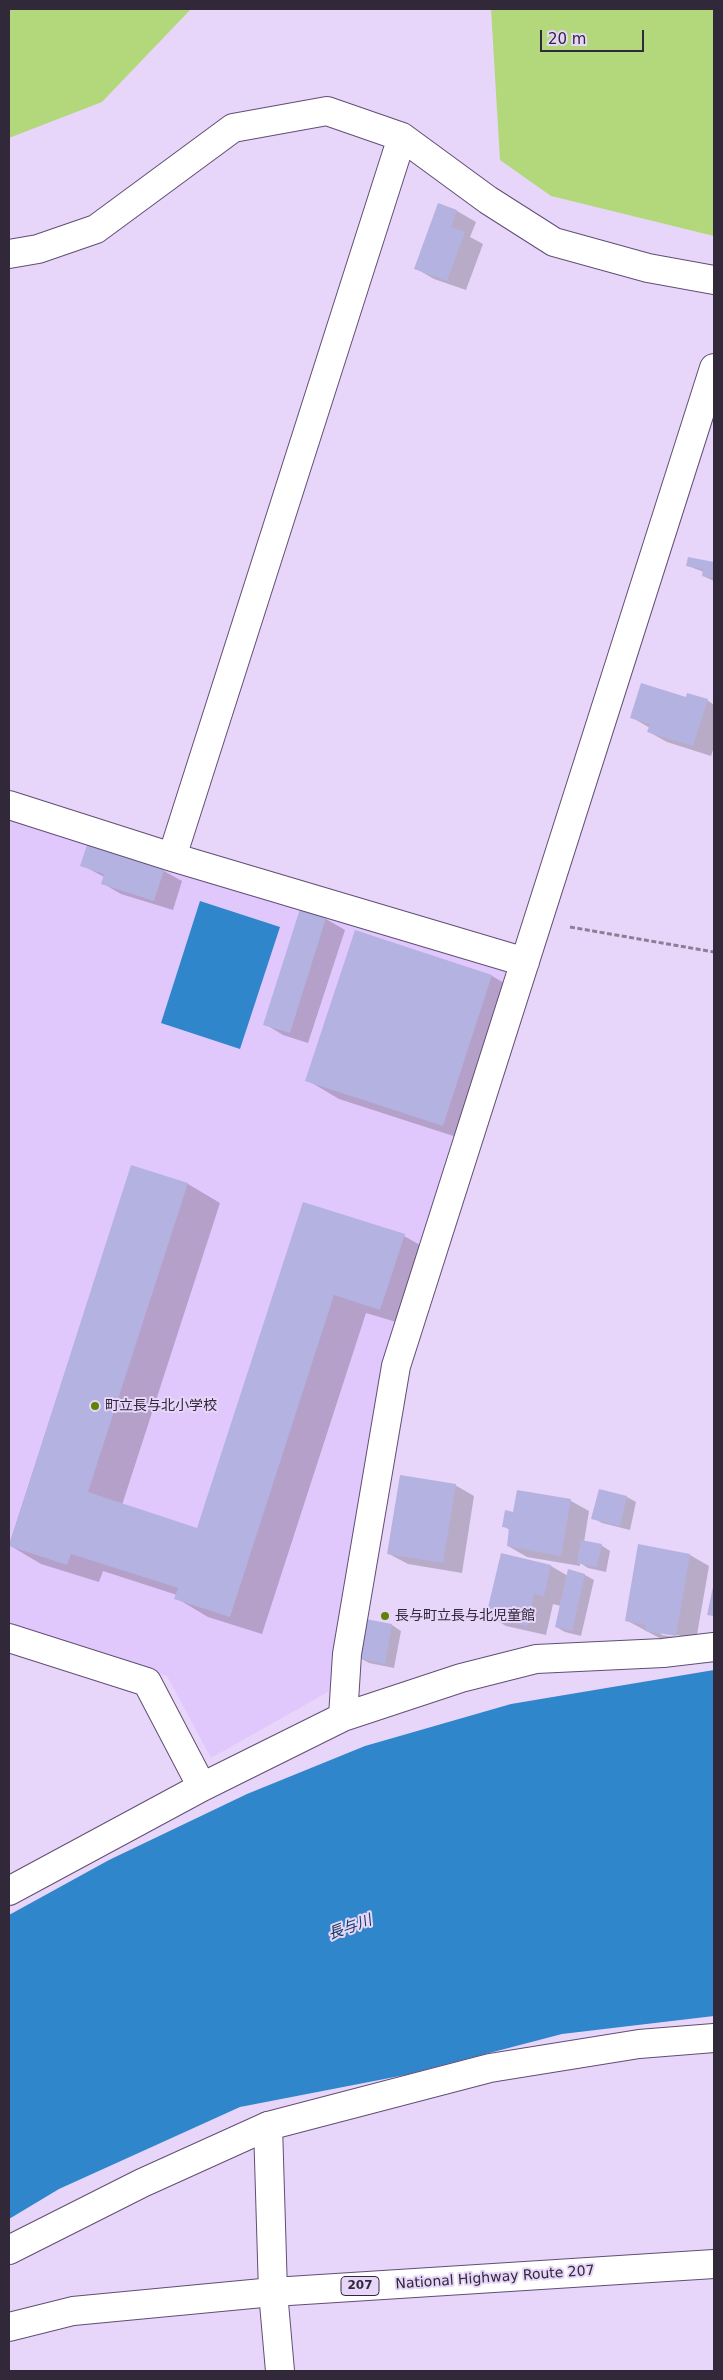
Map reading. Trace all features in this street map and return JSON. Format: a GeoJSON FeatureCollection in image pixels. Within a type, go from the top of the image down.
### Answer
{"type":"FeatureCollection","features":[{"type":"Feature","properties":{"kind":"main road"},"geometry":{"type":"LineString","coordinates":[[9,254],[38,249],[96,229],[233,128],[327,110],[402,137],[488,200],[554,242],[648,268],[714,280]]}},
{"type":"Feature","properties":{"kind":"main road"},"geometry":{"type":"LineString","coordinates":[[172,857],[402,137]]}},
{"type":"Feature","properties":{"kind":"main road"},"geometry":{"type":"LineString","coordinates":[[343,1717],[347,1654],[396,1366],[714,368]]}},
{"type":"Feature","properties":{"kind":"main road"},"geometry":{"type":"LineString","coordinates":[[9,805],[172,857],[525,962]]}},
{"type":"Feature","properties":{"kind":"main road"},"geometry":{"type":"LineString","coordinates":[[9,1638],[147,1682],[202,1787]]}},
{"type":"Feature","properties":{"kind":"main road"},"geometry":{"type":"LineString","coordinates":[[9,1891],[202,1787],[343,1717],[461,1678],[536,1659],[663,1653],[714,1647]]}},
{"type":"Feature","properties":{"kind":"main road"},"geometry":{"type":"LineString","coordinates":[[9,2250],[142,2183],[268,2126],[490,2068],[639,2044],[714,2038]]}},
{"type":"Feature","properties":{"kind":"main road"},"geometry":{"type":"LineString","coordinates":[[268,2126],[273,2292],[280,2371]]}},
{"type":"Feature","properties":{"kind":"main road","name":"National Highway Route 207"},"geometry":{"type":"LineString","coordinates":[[9,2327],[73,2311],[273,2292],[714,2264]]}},
{"type":"Feature","properties":{"kind":"path"},"geometry":{"type":"LineString","coordinates":[[537,921],[714,952]]}},
{"type":"Feature","properties":{"kind":"shaded area","name":"町立長与北小学校"},"geometry":{"type":"Polygon","coordinates":[[[9,811],[515,965],[391,1353],[335,1688],[211,1758],[167,1676],[9,1625],[9,811]]]}},
{"type":"Feature","properties":{"kind":"green space"},"geometry":{"type":"Polygon","coordinates":[[[9,9],[191,9],[102,102],[9,138],[9,9]]]}},
{"type":"Feature","properties":{"kind":"green space"},"geometry":{"type":"Polygon","coordinates":[[[491,9],[714,9],[714,236],[551,196],[500,160],[491,9]]]}},
{"type":"Feature","properties":{"kind":"water"},"geometry":{"type":"Polygon","coordinates":[[[200,901],[280,927],[240,1049],[161,1023],[200,901]]]}},
{"type":"Feature","properties":{"kind":"water","name":"長与川"},"geometry":{"type":"Polygon","coordinates":[[[714,1670],[714,2016],[562,2034],[405,2075],[240,2107],[59,2189],[9,2219],[9,1915],[109,1860],[247,1794],[365,1746],[511,1704],[714,1670]]]}},
{"type":"Feature","properties":{"kind":"building"},"geometry":{"type":"Polygon","coordinates":[[[438,203],[457,210],[451,227],[465,232],[447,281],[414,269],[438,203]]]}},
{"type":"Feature","properties":{"kind":"building"},"geometry":{"type":"Polygon","coordinates":[[[688,557],[714,562],[714,578],[702,576],[703,569],[686,566],[688,557]]]}},
{"type":"Feature","properties":{"kind":"building"},"geometry":{"type":"Polygon","coordinates":[[[641,683],[686,697],[687,693],[708,699],[693,746],[647,732],[650,724],[630,718],[641,683]]]}},
{"type":"Feature","properties":{"kind":"building"},"geometry":{"type":"Polygon","coordinates":[[[87,845],[164,870],[154,901],[101,884],[104,874],[80,866],[87,845]]]}},
{"type":"Feature","properties":{"kind":"building"},"geometry":{"type":"Polygon","coordinates":[[[300,909],[326,918],[290,1033],[263,1025],[300,909]]]}},
{"type":"Feature","properties":{"kind":"building"},"geometry":{"type":"Polygon","coordinates":[[[355,930],[492,975],[443,1126],[305,1081],[355,930]]]}},
{"type":"Feature","properties":{"kind":"building"},"geometry":{"type":"Polygon","coordinates":[[[131,1165],[188,1183],[88,1492],[197,1528],[303,1202],[405,1234],[380,1310],[334,1295],[230,1617],[174,1599],[178,1588],[71,1554],[67,1565],[9,1546],[131,1165]]]}},
{"type":"Feature","properties":{"kind":"building"},"geometry":{"type":"Polygon","coordinates":[[[400,1475],[456,1484],[443,1563],[387,1554],[400,1475]]]}},
{"type":"Feature","properties":{"kind":"building"},"geometry":{"type":"Polygon","coordinates":[[[599,1489],[627,1496],[620,1526],[591,1519],[599,1489]]]}},
{"type":"Feature","properties":{"kind":"building"},"geometry":{"type":"Polygon","coordinates":[[[517,1490],[571,1499],[561,1556],[507,1546],[509,1528],[502,1527],[505,1510],[513,1512],[517,1490]]]}},
{"type":"Feature","properties":{"kind":"building"},"geometry":{"type":"Polygon","coordinates":[[[581,1540],[602,1544],[597,1567],[577,1563],[581,1540]]]}},
{"type":"Feature","properties":{"kind":"building"},"geometry":{"type":"Polygon","coordinates":[[[638,1544],[690,1554],[676,1636],[645,1631],[646,1625],[625,1621],[638,1544]]]}},
{"type":"Feature","properties":{"kind":"building"},"geometry":{"type":"Polygon","coordinates":[[[501,1553],[551,1565],[544,1596],[534,1594],[527,1626],[486,1616],[501,1553]]]}},
{"type":"Feature","properties":{"kind":"building"},"geometry":{"type":"Polygon","coordinates":[[[568,1569],[585,1574],[572,1631],[555,1627],[568,1569]]]}},
{"type":"Feature","properties":{"kind":"building"},"geometry":{"type":"Polygon","coordinates":[[[714,1587],[714,1616],[707,1615],[714,1587]]]}},
{"type":"Feature","properties":{"kind":"building"},"geometry":{"type":"Polygon","coordinates":[[[366,1619],[392,1624],[385,1664],[359,1658],[366,1619]]]}},
{"type":"Feature","properties":{"kind":"place","name":"町立長与北小学校"},"geometry":{"type":"Point","coordinates":[95,1406]}},
{"type":"Feature","properties":{"kind":"place","name":"長与町立長与北児童館"},"geometry":{"type":"Point","coordinates":[385,1616]}}]}
